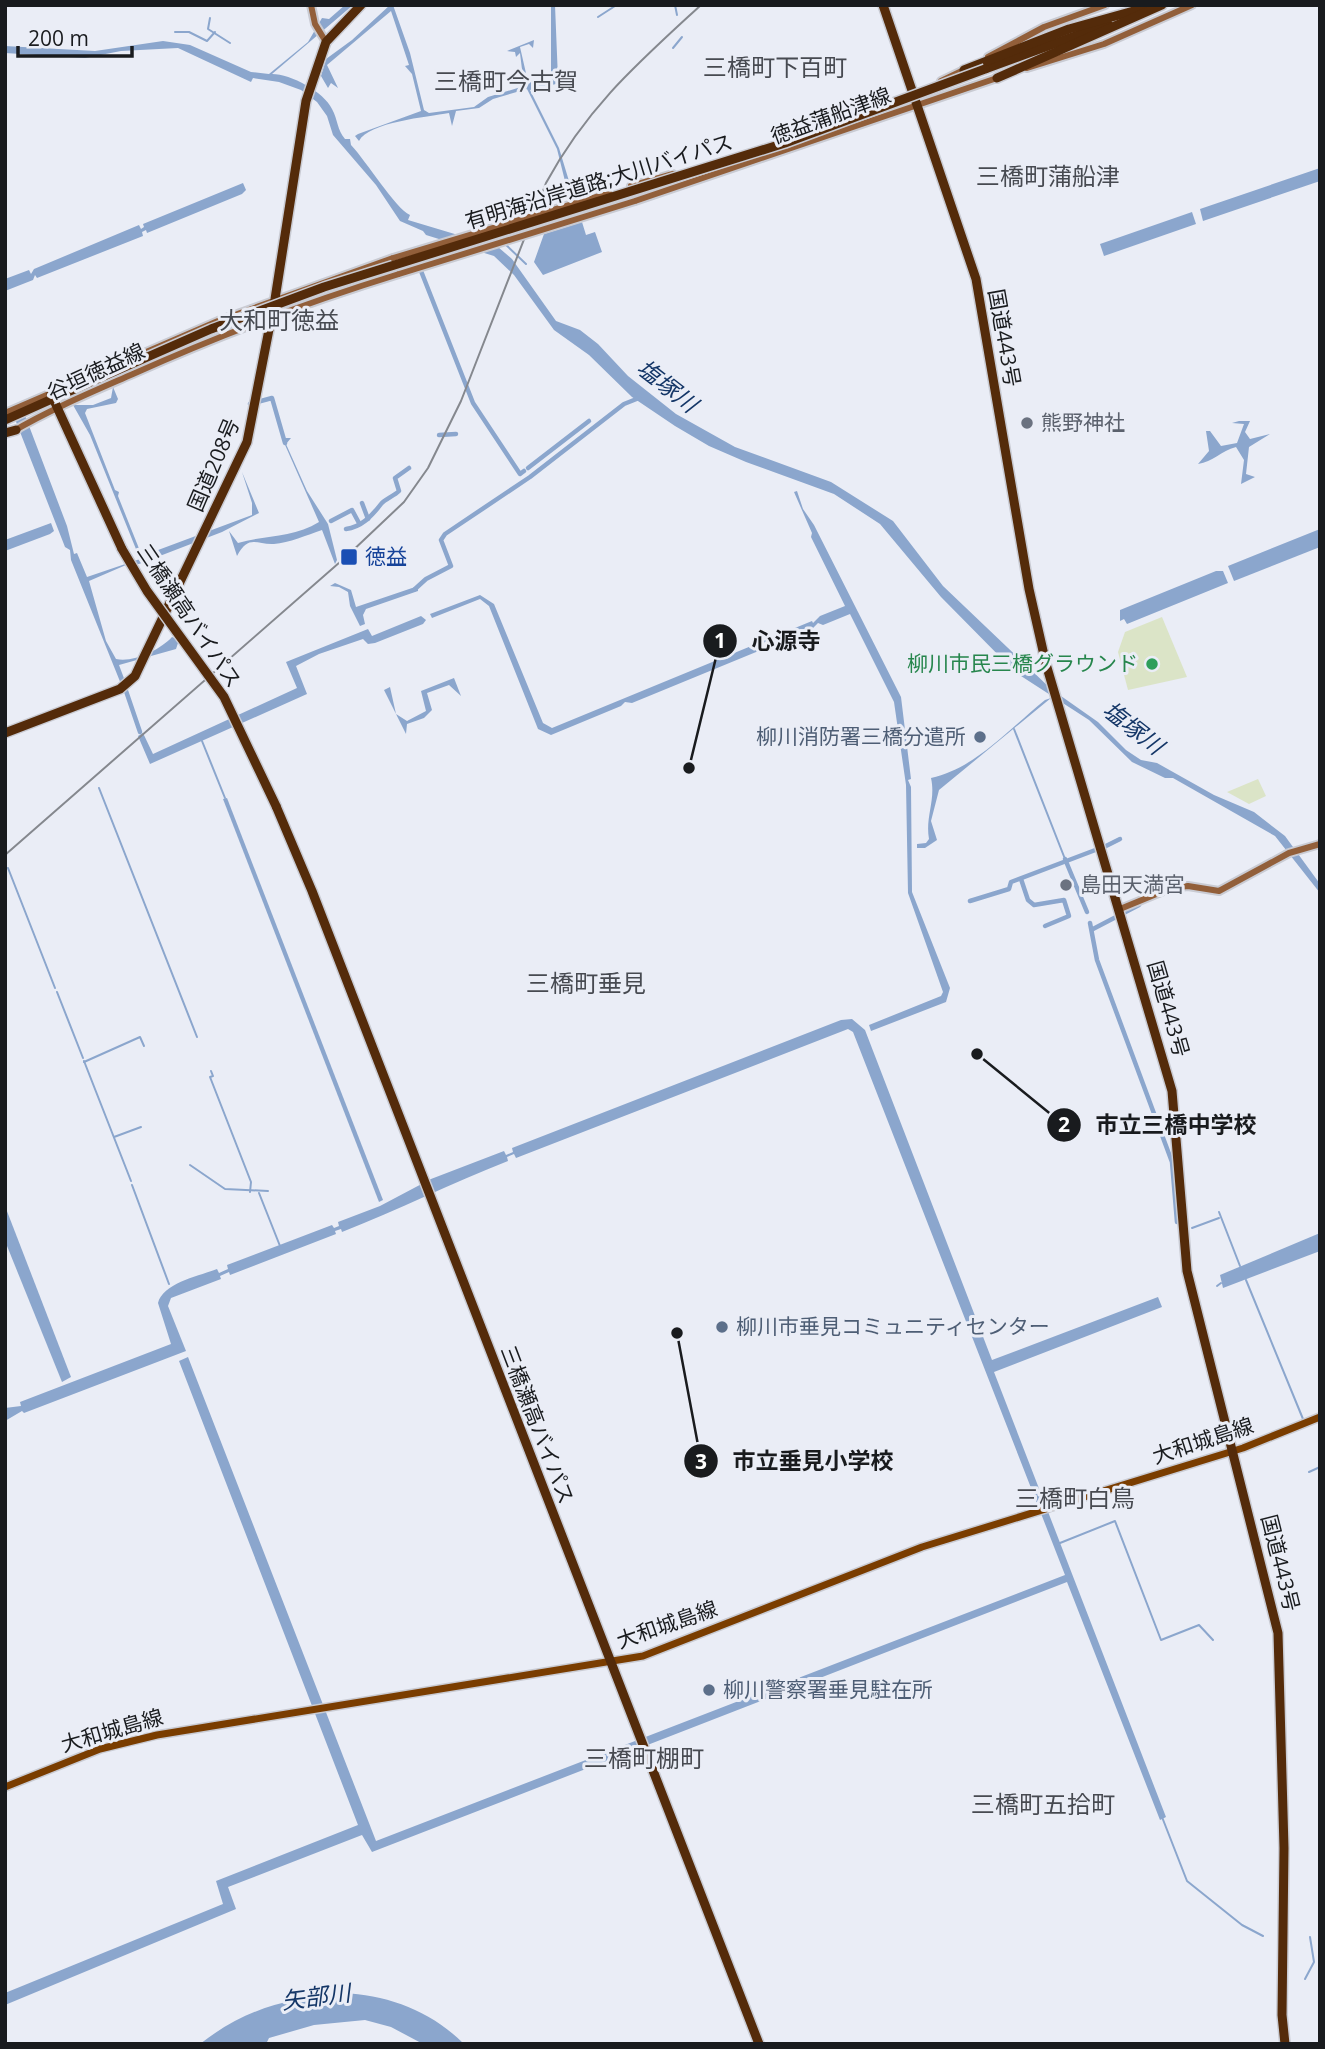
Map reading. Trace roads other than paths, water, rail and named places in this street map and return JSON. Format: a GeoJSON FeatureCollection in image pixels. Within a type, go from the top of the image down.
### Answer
{"type":"FeatureCollection","features":[{"type":"Feature","properties":{"kind":"highway","name":"国道208号"},"geometry":{"type":"LineString","coordinates":[[5,733],[120,689],[135,676],[247,442],[275,299],[306,101],[312,78],[323,38],[361,5]]}},
{"type":"Feature","properties":{"kind":"highway","name":"国道443号"},"geometry":{"type":"LineString","coordinates":[[883,5],[980,297],[1028,589],[1053,687],[1172,1091],[1187,1270],[1277,1624],[1281,1653],[1284,1848],[1282,2015],[1285,2044]]}},
{"type":"Feature","properties":{"kind":"highway","name":"有明海沿岸道路;大川バイパス"},"geometry":{"type":"LineString","coordinates":[[7,414],[54,400],[211,329],[324,287],[785,143],[1158,5]]}},
{"type":"Feature","properties":{"kind":"highway"},"geometry":{"type":"LineString","coordinates":[[964,70],[1069,29],[1158,5]]}},
{"type":"Feature","properties":{"kind":"highway"},"geometry":{"type":"LineString","coordinates":[[997,78],[1158,5]]}},
{"type":"Feature","properties":{"kind":"highway","name":"三橋瀬高バイパス"},"geometry":{"type":"LineString","coordinates":[[54,400],[122,548],[147,591],[224,697],[282,820],[757,2044]]}},
{"type":"Feature","properties":{"kind":"highway"},"geometry":{"type":"LineString","coordinates":[[5,435],[16,430]]}},
{"type":"Feature","properties":{"kind":"main road"},"geometry":{"type":"LineString","coordinates":[[311,5],[315,24],[323,38]]}},
{"type":"Feature","properties":{"kind":"main road","name":"徳益蒲船津線"},"geometry":{"type":"LineString","coordinates":[[275,299],[393,258],[825,126],[913,93],[964,70],[1044,27],[1105,5]]}},
{"type":"Feature","properties":{"kind":"main road","name":"徳益蒲船津線"},"geometry":{"type":"LineString","coordinates":[[270,317],[329,295],[635,201],[918,108],[1103,40],[1130,33],[1192,5]]}},
{"type":"Feature","properties":{"kind":"main road"},"geometry":{"type":"LineString","coordinates":[[1090,11],[1094,20]]}},
{"type":"Feature","properties":{"kind":"main road"},"geometry":{"type":"LineString","coordinates":[[329,295],[334,278]]}},
{"type":"Feature","properties":{"kind":"main road","name":"谷垣徳益線"},"geometry":{"type":"LineString","coordinates":[[16,430],[54,400],[185,334],[275,299]]}},
{"type":"Feature","properties":{"kind":"main road","name":"谷垣徳益線"},"geometry":{"type":"LineString","coordinates":[[7,414],[22,406],[54,400],[270,317]]}},
{"type":"Feature","properties":{"kind":"main road"},"geometry":{"type":"LineString","coordinates":[[218,321],[220,337]]}},
{"type":"Feature","properties":{"kind":"main road"},"geometry":{"type":"LineString","coordinates":[[185,334],[191,348]]}},
{"type":"Feature","properties":{"kind":"main road"},"geometry":{"type":"LineString","coordinates":[[1121,912],[1171,888],[1188,886],[1219,891],[1289,853],[1320,844]]}},
{"type":"Feature","properties":{"kind":"main road","name":"大和城島線"},"geometry":{"type":"LineString","coordinates":[[5,1787],[100,1749],[146,1737],[608,1663],[664,1649],[922,1547],[1233,1451],[1320,1417]]}},
{"type":"Feature","properties":{"kind":"water","name":"塩塚川"},"geometry":{"type":"Polygon","coordinates":[[[345,5],[353,5],[272,74],[288,77],[322,96],[334,113],[342,136],[350,139],[351,145],[389,194],[410,215],[408,220],[498,247],[512,259],[556,321],[580,330],[598,344],[628,376],[676,414],[735,447],[831,482],[893,521],[943,586],[1051,689],[1098,722],[1126,750],[1141,760],[1157,763],[1214,795],[1254,812],[1285,836],[1320,884],[1320,893],[1275,836],[1173,778],[1165,778],[1132,762],[1089,720],[1015,672],[941,597],[880,524],[834,494],[746,462],[709,446],[675,426],[632,397],[589,355],[554,330],[514,275],[494,256],[426,235],[400,221],[376,185],[333,135],[327,116],[317,102],[301,90],[279,82],[253,78],[251,82],[178,48],[121,51],[85,58],[5,53],[5,46],[95,51],[163,41],[190,45],[251,72],[269,74],[308,42],[322,18],[329,19],[345,5]]]}},
{"type":"Feature","properties":{"kind":"water"},"geometry":{"type":"Polygon","coordinates":[[[393,5],[410,53],[424,110],[429,113],[474,107],[488,97],[524,86],[520,53],[516,57],[515,52],[507,51],[534,40],[533,48],[529,44],[520,47],[528,82],[551,77],[551,5],[555,5],[558,79],[556,84],[530,90],[559,148],[572,191],[568,193],[557,149],[527,89],[493,99],[479,108],[456,111],[452,126],[449,113],[427,116],[374,129],[359,141],[355,136],[358,134],[421,111],[412,74],[405,66],[409,65],[391,11],[327,65],[338,88],[331,83],[328,88],[321,76],[326,59],[352,40],[393,5]]]}},
{"type":"Feature","properties":{"kind":"water"},"geometry":{"type":"Polygon","coordinates":[[[1320,168],[1320,181],[1203,221],[1200,209],[1320,168]]]}},
{"type":"Feature","properties":{"kind":"water"},"geometry":{"type":"Polygon","coordinates":[[[243,183],[246,190],[242,194],[147,233],[146,230],[142,232],[143,236],[37,278],[35,275],[33,280],[5,291],[5,279],[29,270],[31,274],[34,269],[139,225],[141,229],[143,224],[243,183]]]}},
{"type":"Feature","properties":{"kind":"water"},"geometry":{"type":"Polygon","coordinates":[[[1192,212],[1196,224],[1104,256],[1100,244],[1192,212]]]}},
{"type":"Feature","properties":{"kind":"water"},"geometry":{"type":"Polygon","coordinates":[[[582,222],[586,235],[595,232],[602,252],[543,275],[534,262],[544,234],[582,222]]]}},
{"type":"Feature","properties":{"kind":"water"},"geometry":{"type":"Polygon","coordinates":[[[113,387],[118,399],[116,403],[87,409],[85,413],[115,490],[119,492],[118,496],[142,556],[252,515],[252,503],[242,472],[259,513],[222,532],[139,564],[126,565],[89,581],[106,641],[116,659],[130,659],[146,654],[172,637],[179,640],[176,649],[119,665],[125,681],[121,684],[71,560],[70,550],[65,547],[13,414],[23,410],[67,526],[74,554],[77,553],[87,577],[140,559],[90,435],[73,405],[93,405],[111,398],[113,387]]]}},
{"type":"Feature","properties":{"kind":"water"},"geometry":{"type":"Polygon","coordinates":[[[1250,421],[1245,432],[1250,439],[1270,434],[1249,447],[1246,474],[1255,477],[1241,484],[1244,460],[1236,447],[1198,464],[1209,451],[1206,431],[1210,431],[1221,446],[1237,443],[1244,424],[1232,423],[1250,421]]]}},
{"type":"Feature","properties":{"kind":"water"},"geometry":{"type":"Polygon","coordinates":[[[282,438],[291,438],[286,444],[307,491],[328,524],[337,560],[335,564],[322,530],[280,543],[249,543],[237,556],[229,531],[238,543],[290,534],[319,522],[282,438]]]}},
{"type":"Feature","properties":{"kind":"water"},"geometry":{"type":"Polygon","coordinates":[[[797,491],[803,509],[814,525],[901,697],[911,779],[908,780],[911,787],[912,892],[950,988],[946,1002],[871,1031],[869,1025],[941,996],[943,992],[908,893],[906,785],[894,702],[850,614],[823,625],[818,623],[812,629],[632,703],[625,702],[551,735],[538,729],[489,606],[480,599],[432,618],[430,614],[480,595],[494,604],[543,723],[552,728],[812,621],[813,623],[820,616],[845,606],[811,537],[812,533],[794,492],[797,491]]]}},
{"type":"Feature","properties":{"kind":"water"},"geometry":{"type":"Polygon","coordinates":[[[51,523],[54,531],[50,534],[5,551],[5,540],[51,523]]]}},
{"type":"Feature","properties":{"kind":"water"},"geometry":{"type":"Polygon","coordinates":[[[1320,529],[1320,547],[1234,581],[1228,566],[1320,529]]]}},
{"type":"Feature","properties":{"kind":"water"},"geometry":{"type":"Polygon","coordinates":[[[1216,571],[1223,571],[1228,583],[1127,624],[1124,619],[1120,621],[1120,610],[1216,571]]]}},
{"type":"Feature","properties":{"kind":"water"},"geometry":{"type":"Polygon","coordinates":[[[335,583],[351,590],[356,607],[418,586],[418,591],[366,609],[363,615],[365,624],[360,626],[350,606],[348,592],[330,586],[335,583]]]}},
{"type":"Feature","properties":{"kind":"water"},"geometry":{"type":"Polygon","coordinates":[[[421,616],[426,620],[423,624],[375,643],[368,644],[363,639],[319,654],[296,666],[307,694],[150,764],[138,736],[143,733],[153,754],[297,688],[286,662],[368,629],[372,636],[421,616]]]}},
{"type":"Feature","properties":{"kind":"water"},"geometry":{"type":"Polygon","coordinates":[[[454,678],[461,696],[449,685],[427,693],[432,710],[424,718],[407,724],[406,734],[396,714],[407,721],[426,711],[421,691],[454,678]]]}},
{"type":"Feature","properties":{"kind":"water"},"geometry":{"type":"Polygon","coordinates":[[[390,687],[396,714],[384,690],[390,687]]]}},
{"type":"Feature","properties":{"kind":"water"},"geometry":{"type":"Polygon","coordinates":[[[1051,698],[939,790],[931,821],[937,840],[925,848],[917,848],[917,844],[926,843],[929,839],[931,778],[963,766],[977,757],[1045,700],[1051,698]]]}},
{"type":"Feature","properties":{"kind":"water"},"geometry":{"type":"Polygon","coordinates":[[[227,798],[383,1200],[379,1202],[223,799],[227,798]]]}},
{"type":"Feature","properties":{"kind":"water"},"geometry":{"type":"Polygon","coordinates":[[[852,1019],[865,1030],[992,1360],[1158,1297],[1162,1307],[994,1372],[1166,1817],[1160,1820],[1067,1582],[372,1852],[362,1835],[228,1887],[236,1909],[5,2005],[5,1993],[223,1904],[216,1881],[358,1825],[179,1361],[188,1357],[376,1841],[1065,1575],[853,1032],[848,1029],[516,1158],[514,1154],[507,1157],[508,1161],[363,1224],[342,1232],[341,1229],[335,1231],[336,1234],[230,1275],[229,1272],[220,1276],[221,1279],[171,1298],[168,1306],[186,1351],[24,1413],[22,1411],[5,1421],[5,1408],[21,1406],[20,1402],[171,1344],[158,1303],[161,1296],[174,1285],[217,1269],[219,1273],[228,1269],[227,1265],[332,1225],[334,1228],[339,1226],[338,1222],[380,1206],[431,1179],[504,1151],[506,1155],[513,1152],[512,1148],[841,1020],[852,1019]]]}},
{"type":"Feature","properties":{"kind":"water"},"geometry":{"type":"Polygon","coordinates":[[[5,1206],[71,1377],[62,1382],[5,1241],[5,1206]]]}},
{"type":"Feature","properties":{"kind":"water"},"geometry":{"type":"Polygon","coordinates":[[[1320,1233],[1320,1251],[1223,1288],[1220,1275],[1320,1233]]]}},
{"type":"Feature","properties":{"kind":"water","name":"矢部川"},"geometry":{"type":"Polygon","coordinates":[[[343,1993],[376,1997],[408,2007],[438,2022],[464,2044],[423,2044],[391,2027],[365,2020],[314,2025],[269,2038],[266,2044],[200,2044],[234,2022],[267,2007],[303,1998],[343,1993]]]}},
{"type":"Feature","properties":{"kind":"waterway"},"geometry":{"type":"LineString","coordinates":[[675,5],[677,15]]}},
{"type":"Feature","properties":{"kind":"waterway"},"geometry":{"type":"LineString","coordinates":[[598,17],[615,6]]}},
{"type":"Feature","properties":{"kind":"waterway"},"geometry":{"type":"LineString","coordinates":[[210,18],[208,29],[230,43]]}},
{"type":"Feature","properties":{"kind":"waterway"},"geometry":{"type":"LineString","coordinates":[[175,32],[189,32],[207,41],[215,32]]}},
{"type":"Feature","properties":{"kind":"waterway"},"geometry":{"type":"LineString","coordinates":[[673,48],[682,37]]}},
{"type":"Feature","properties":{"kind":"waterway"},"geometry":{"type":"LineString","coordinates":[[504,243],[526,264]]}},
{"type":"Feature","properties":{"kind":"waterway"},"geometry":{"type":"LineString","coordinates":[[421,271],[473,403],[520,474],[524,471]]}},
{"type":"Feature","properties":{"kind":"waterway"},"geometry":{"type":"LineString","coordinates":[[250,404],[272,398],[285,443]]}},
{"type":"Feature","properties":{"kind":"waterway"},"geometry":{"type":"LineString","coordinates":[[415,589],[426,579],[451,566],[441,540],[445,534],[530,477],[624,404],[639,398]]}},
{"type":"Feature","properties":{"kind":"waterway"},"geometry":{"type":"LineString","coordinates":[[528,468],[589,421]]}},
{"type":"Feature","properties":{"kind":"waterway"},"geometry":{"type":"LineString","coordinates":[[439,435],[456,434]]}},
{"type":"Feature","properties":{"kind":"waterway"},"geometry":{"type":"LineString","coordinates":[[346,529],[365,521],[383,502],[399,491],[395,478],[409,468]]}},
{"type":"Feature","properties":{"kind":"waterway"},"geometry":{"type":"LineString","coordinates":[[362,503],[368,519]]}},
{"type":"Feature","properties":{"kind":"waterway"},"geometry":{"type":"LineString","coordinates":[[331,521],[352,510],[359,523]]}},
{"type":"Feature","properties":{"kind":"waterway"},"geometry":{"type":"LineString","coordinates":[[126,691],[140,732]]}},
{"type":"Feature","properties":{"kind":"waterway"},"geometry":{"type":"LineString","coordinates":[[1014,729],[1065,859]]}},
{"type":"Feature","properties":{"kind":"waterway"},"geometry":{"type":"LineString","coordinates":[[202,741],[225,798]]}},
{"type":"Feature","properties":{"kind":"waterway"},"geometry":{"type":"LineString","coordinates":[[99,788],[197,1037]]}},
{"type":"Feature","properties":{"kind":"waterway"},"geometry":{"type":"LineString","coordinates":[[1106,846],[1120,839]]}},
{"type":"Feature","properties":{"kind":"waterway"},"geometry":{"type":"LineString","coordinates":[[970,901],[1009,889],[1011,882],[1098,849]]}},
{"type":"Feature","properties":{"kind":"waterway"},"geometry":{"type":"LineString","coordinates":[[1065,859],[1087,912]]}},
{"type":"Feature","properties":{"kind":"waterway"},"geometry":{"type":"LineString","coordinates":[[8,868],[55,988]]}},
{"type":"Feature","properties":{"kind":"waterway"},"geometry":{"type":"LineString","coordinates":[[1021,879],[1028,900],[1034,905],[1064,900],[1069,916],[1045,926]]}},
{"type":"Feature","properties":{"kind":"waterway"},"geometry":{"type":"LineString","coordinates":[[1093,929],[1139,905]]}},
{"type":"Feature","properties":{"kind":"waterway"},"geometry":{"type":"LineString","coordinates":[[1090,923],[1097,960],[1172,1162],[1177,1222]]}},
{"type":"Feature","properties":{"kind":"waterway"},"geometry":{"type":"LineString","coordinates":[[57,992],[83,1058]]}},
{"type":"Feature","properties":{"kind":"waterway"},"geometry":{"type":"LineString","coordinates":[[84,1062],[140,1037],[144,1046]]}},
{"type":"Feature","properties":{"kind":"waterway"},"geometry":{"type":"LineString","coordinates":[[84,1061],[131,1181]]}},
{"type":"Feature","properties":{"kind":"waterway"},"geometry":{"type":"LineString","coordinates":[[211,1071],[213,1076],[210,1077],[251,1182],[250,1192]]}},
{"type":"Feature","properties":{"kind":"waterway"},"geometry":{"type":"LineString","coordinates":[[114,1137],[141,1127]]}},
{"type":"Feature","properties":{"kind":"waterway"},"geometry":{"type":"LineString","coordinates":[[190,1165],[225,1189],[268,1191]]}},
{"type":"Feature","properties":{"kind":"waterway"},"geometry":{"type":"LineString","coordinates":[[132,1185],[169,1284]]}},
{"type":"Feature","properties":{"kind":"waterway"},"geometry":{"type":"LineString","coordinates":[[259,1193],[280,1246]]}},
{"type":"Feature","properties":{"kind":"waterway"},"geometry":{"type":"LineString","coordinates":[[1219,1212],[1240,1266]]}},
{"type":"Feature","properties":{"kind":"waterway"},"geometry":{"type":"LineString","coordinates":[[1192,1228],[1219,1218]]}},
{"type":"Feature","properties":{"kind":"waterway"},"geometry":{"type":"LineString","coordinates":[[1246,1280],[1303,1419]]}},
{"type":"Feature","properties":{"kind":"waterway"},"geometry":{"type":"LineString","coordinates":[[1217,1286],[1221,1283]]}},
{"type":"Feature","properties":{"kind":"waterway"},"geometry":{"type":"LineString","coordinates":[[1309,1472],[1320,1467]]}},
{"type":"Feature","properties":{"kind":"waterway"},"geometry":{"type":"LineString","coordinates":[[1060,1543],[1115,1521],[1161,1640],[1199,1625],[1213,1640]]}},
{"type":"Feature","properties":{"kind":"waterway"},"geometry":{"type":"LineString","coordinates":[[1162,1817],[1187,1881],[1242,1925],[1263,1936]]}},
{"type":"Feature","properties":{"kind":"waterway"},"geometry":{"type":"LineString","coordinates":[[1305,1979],[1314,1962],[1310,1937]]}},
{"type":"Feature","properties":{"kind":"railway"},"geometry":{"type":"LineString","coordinates":[[5,855],[348,555],[404,502],[428,468],[461,401],[546,183],[562,156],[616,87],[701,5]]}},
{"type":"Feature","properties":{"kind":"place","name":"熊野神社"},"geometry":{"type":"Point","coordinates":[1027,423]}},
{"type":"Feature","properties":{"kind":"place","name":"徳益"},"geometry":{"type":"Point","coordinates":[349,557]}},
{"type":"Feature","properties":{"kind":"place","name":"柳川市民三橋グラウンド"},"geometry":{"type":"Point","coordinates":[1152,664]}},
{"type":"Feature","properties":{"kind":"place","name":"柳川消防署三橋分遣所"},"geometry":{"type":"Point","coordinates":[980,737]}},
{"type":"Feature","properties":{"kind":"place","name":"心源寺"},"geometry":{"type":"Point","coordinates":[689,768]}},
{"type":"Feature","properties":{"kind":"place","name":"島田天満宮"},"geometry":{"type":"Point","coordinates":[1066,885]}},
{"type":"Feature","properties":{"kind":"place","name":"市立三橋中学校"},"geometry":{"type":"Point","coordinates":[977,1054]}},
{"type":"Feature","properties":{"kind":"place","name":"柳川市垂見コミュニティセンター"},"geometry":{"type":"Point","coordinates":[722,1327]}},
{"type":"Feature","properties":{"kind":"place","name":"市立垂見小学校"},"geometry":{"type":"Point","coordinates":[677,1333]}},
{"type":"Feature","properties":{"kind":"place","name":"柳川警察署垂見駐在所"},"geometry":{"type":"Point","coordinates":[709,1690]}},
{"type":"Feature","properties":{"kind":"district","name":"三橋町下百町"},"geometry":{"type":"Point","coordinates":[775,68]}},
{"type":"Feature","properties":{"kind":"district","name":"三橋町今古賀"},"geometry":{"type":"Point","coordinates":[506,82]}},
{"type":"Feature","properties":{"kind":"district","name":"三橋町蒲船津"},"geometry":{"type":"Point","coordinates":[1048,177]}},
{"type":"Feature","properties":{"kind":"district","name":"大和町徳益"},"geometry":{"type":"Point","coordinates":[279,321]}},
{"type":"Feature","properties":{"kind":"district","name":"三橋町垂見"},"geometry":{"type":"Point","coordinates":[586,984]}},
{"type":"Feature","properties":{"kind":"district","name":"三橋町白鳥"},"geometry":{"type":"Point","coordinates":[1075,1499]}},
{"type":"Feature","properties":{"kind":"district","name":"三橋町棚町"},"geometry":{"type":"Point","coordinates":[644,1759]}},
{"type":"Feature","properties":{"kind":"district","name":"三橋町五拾町"},"geometry":{"type":"Point","coordinates":[1043,1805]}}]}
